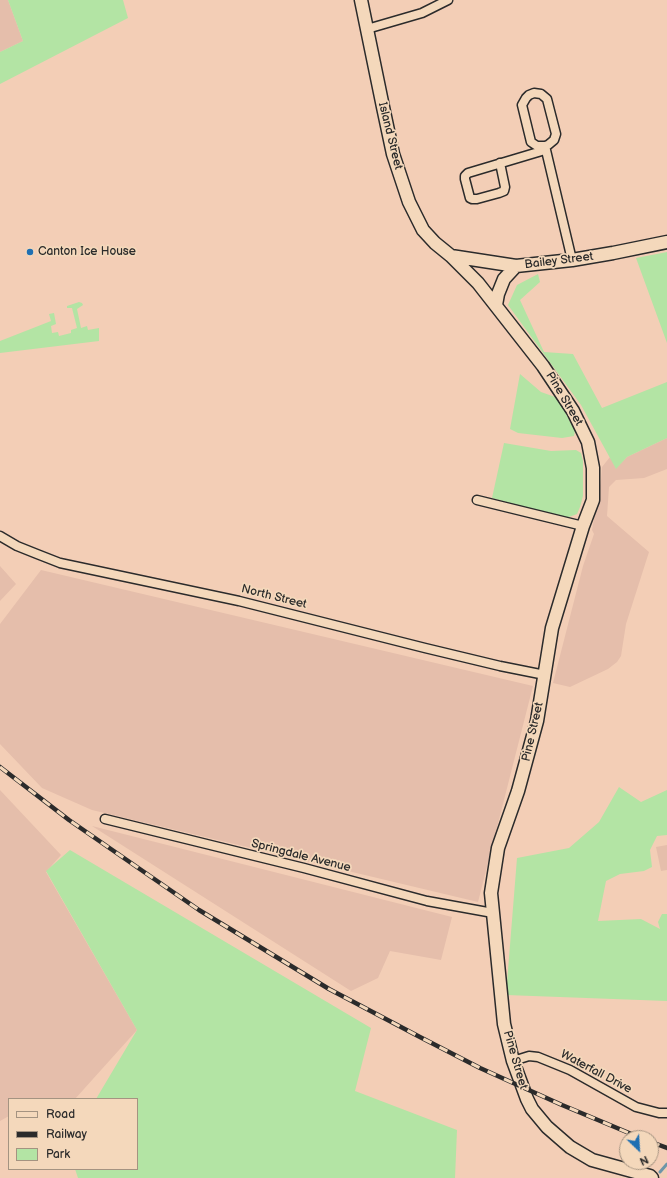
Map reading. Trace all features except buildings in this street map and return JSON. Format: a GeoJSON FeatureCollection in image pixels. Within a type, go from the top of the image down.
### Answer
{"type":"FeatureCollection","features":[{"type":"Feature","properties":{"kind":"street","name":"Island Street"},"geometry":{"type":"LineString","coordinates":[[361,0],[393,154],[409,202],[423,230],[435,243],[451,256]]}},
{"type":"Feature","properties":{"kind":"street"},"geometry":{"type":"LineString","coordinates":[[367,29],[422,13],[448,0]]}},
{"type":"Feature","properties":{"kind":"street"},"geometry":{"type":"LineString","coordinates":[[500,163],[505,187],[504,191],[477,199],[470,198],[465,179],[466,174],[471,171],[545,148],[554,140],[556,134],[547,99],[541,94],[534,93],[526,98],[522,105],[531,142],[537,146],[545,148]]}},
{"type":"Feature","properties":{"kind":"street"},"geometry":{"type":"LineString","coordinates":[[545,148],[572,260]]}},
{"type":"Feature","properties":{"kind":"street","name":"Bailey Street"},"geometry":{"type":"LineString","coordinates":[[451,256],[516,266],[572,260],[667,242]]}},
{"type":"Feature","properties":{"kind":"street","name":"Pine Street"},"geometry":{"type":"LineString","coordinates":[[451,256],[478,282],[543,366],[574,411],[588,442],[593,468],[593,500],[583,526],[552,628],[537,721],[518,791],[498,848],[491,893],[504,1024],[513,1061],[527,1099],[532,1109],[547,1127],[570,1147],[592,1160],[644,1174],[652,1178]]}},
{"type":"Feature","properties":{"kind":"street"},"geometry":{"type":"LineString","coordinates":[[496,305],[498,294],[504,279],[516,266]]}},
{"type":"Feature","properties":{"kind":"street"},"geometry":{"type":"LineString","coordinates":[[477,500],[583,526]]}},
{"type":"Feature","properties":{"kind":"street","name":"North Street"},"geometry":{"type":"LineString","coordinates":[[0,536],[17,546],[60,563],[239,601],[425,648],[545,675]]}},
{"type":"Feature","properties":{"kind":"street","name":"Springdale Avenue"},"geometry":{"type":"LineString","coordinates":[[105,819],[304,868],[427,901],[493,913]]}},
{"type":"Feature","properties":{"kind":"street","name":"Waterfall Drive"},"geometry":{"type":"LineString","coordinates":[[513,1061],[529,1056],[538,1057],[570,1070],[636,1107],[658,1113],[667,1113]]}},
{"type":"Feature","properties":{"kind":"shaded area"},"geometry":{"type":"Polygon","coordinates":[[[0,0],[8,0],[23,41],[0,52],[0,0]]]}},
{"type":"Feature","properties":{"kind":"shaded area"},"geometry":{"type":"Polygon","coordinates":[[[667,438],[667,469],[644,478],[616,480],[609,487],[607,516],[649,552],[626,624],[621,656],[617,662],[608,669],[570,687],[553,683],[583,566],[594,534],[592,530],[602,467],[610,457],[616,468],[627,457],[667,438]]]}},
{"type":"Feature","properties":{"kind":"shaded area"},"geometry":{"type":"Polygon","coordinates":[[[0,566],[16,584],[0,601],[0,566]]]}},
{"type":"Feature","properties":{"kind":"shaded area"},"geometry":{"type":"Polygon","coordinates":[[[41,570],[533,686],[478,902],[92,810],[42,788],[0,744],[0,624],[41,570]]]}},
{"type":"Feature","properties":{"kind":"shaded area"},"geometry":{"type":"Polygon","coordinates":[[[0,790],[61,855],[46,872],[137,1030],[76,1098],[8,1098],[8,1117],[0,1121],[0,790]]]}},
{"type":"Feature","properties":{"kind":"shaded area"},"geometry":{"type":"Polygon","coordinates":[[[92,826],[452,917],[441,960],[390,951],[378,978],[351,991],[92,826]]]}},
{"type":"Feature","properties":{"kind":"shaded area"},"geometry":{"type":"Polygon","coordinates":[[[667,845],[667,870],[661,871],[656,847],[667,845]]]}},
{"type":"Feature","properties":{"kind":"green space"},"geometry":{"type":"Polygon","coordinates":[[[8,0],[123,0],[128,18],[0,84],[0,52],[23,41],[8,0]]]}},
{"type":"Feature","properties":{"kind":"green space"},"geometry":{"type":"Polygon","coordinates":[[[667,252],[667,343],[636,258],[667,252]]]}},
{"type":"Feature","properties":{"kind":"green space"},"geometry":{"type":"Polygon","coordinates":[[[538,274],[540,282],[520,300],[544,352],[573,354],[602,408],[667,382],[667,438],[627,457],[616,469],[581,405],[508,305],[517,285],[538,274]]]}},
{"type":"Feature","properties":{"kind":"green space"},"geometry":{"type":"Polygon","coordinates":[[[79,302],[83,305],[77,309],[81,328],[87,326],[88,330],[99,328],[99,341],[0,353],[0,341],[51,321],[49,314],[54,313],[56,324],[51,326],[52,333],[58,332],[59,336],[71,333],[71,330],[77,328],[72,308],[67,308],[67,306],[79,302]]]}},
{"type":"Feature","properties":{"kind":"green space"},"geometry":{"type":"Polygon","coordinates":[[[520,374],[541,392],[558,398],[575,431],[574,436],[562,438],[518,433],[510,429],[520,374]]]}},
{"type":"Feature","properties":{"kind":"green space"},"geometry":{"type":"Polygon","coordinates":[[[504,443],[551,451],[576,450],[581,453],[583,461],[583,496],[577,514],[569,517],[560,517],[492,498],[504,443]]]}},
{"type":"Feature","properties":{"kind":"green space"},"geometry":{"type":"Polygon","coordinates":[[[619,787],[641,802],[667,790],[667,835],[657,836],[650,850],[652,867],[644,871],[620,874],[606,881],[598,921],[641,919],[660,929],[658,922],[662,914],[667,914],[667,1001],[506,995],[517,858],[569,848],[599,822],[619,787]]]}},
{"type":"Feature","properties":{"kind":"green space"},"geometry":{"type":"Polygon","coordinates":[[[70,850],[371,1028],[355,1091],[457,1130],[455,1178],[78,1178],[75,1170],[138,1170],[138,1098],[97,1098],[137,1030],[46,871],[70,850]]]}},
{"type":"Feature","properties":{"kind":"waterway"},"geometry":{"type":"LineString","coordinates":[[660,1172],[667,1164]]}},
{"type":"Feature","properties":{"kind":"railway"},"geometry":{"type":"LineString","coordinates":[[0,767],[69,820],[199,910],[329,989],[480,1068],[622,1130]]}},
{"type":"Feature","properties":{"kind":"railway"},"geometry":{"type":"LineString","coordinates":[[659,1145],[667,1148]]}},
{"type":"Feature","properties":{"kind":"place","name":"Canton Ice House"},"geometry":{"type":"Point","coordinates":[30,252]}}]}
